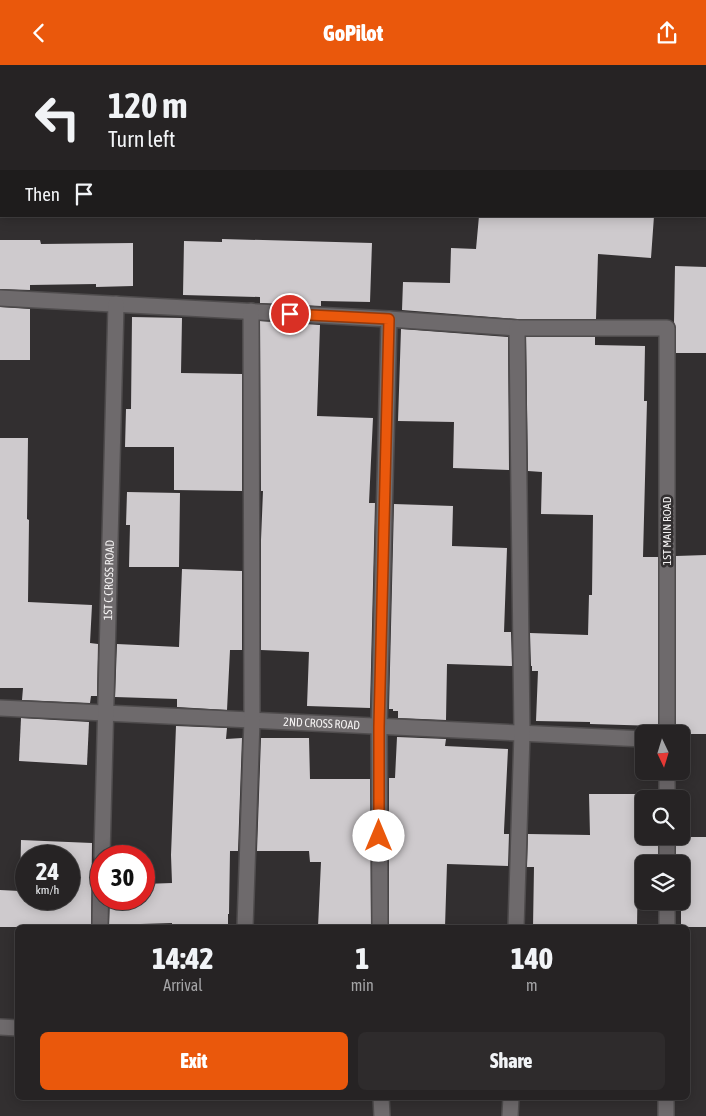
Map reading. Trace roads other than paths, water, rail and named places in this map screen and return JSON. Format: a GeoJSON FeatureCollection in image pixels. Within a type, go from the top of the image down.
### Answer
{"type":"FeatureCollection","features":[{"type":"Feature","properties":{"kind":"street"},"geometry":{"type":"LineString","coordinates":[[0,298],[389,319],[516,328],[522,733],[516,925]]}},
{"type":"Feature","properties":{"kind":"street","name":"1ST C CROSS ROAD"},"geometry":{"type":"LineString","coordinates":[[102,845],[116,304]]}},
{"type":"Feature","properties":{"kind":"street"},"geometry":{"type":"LineString","coordinates":[[245,925],[252,720],[251,311]]}},
{"type":"Feature","properties":{"kind":"street"},"geometry":{"type":"LineString","coordinates":[[380,925],[379,727],[389,319]]}},
{"type":"Feature","properties":{"kind":"street","name":"1ST MAIN ROAD"},"geometry":{"type":"LineString","coordinates":[[516,328],[667,328],[667,725]]}},
{"type":"Feature","properties":{"kind":"street","name":"2ND CROSS ROAD"},"geometry":{"type":"LineString","coordinates":[[0,708],[635,739]]}},
{"type":"Feature","properties":{"kind":"street"},"geometry":{"type":"LineString","coordinates":[[100,910],[100,925]]}},
{"type":"Feature","properties":{"kind":"street"},"geometry":{"type":"LineString","coordinates":[[667,910],[667,925]]}},
{"type":"Feature","properties":{"kind":"street"},"geometry":{"type":"LineString","coordinates":[[0,1027],[15,1028]]}},
{"type":"Feature","properties":{"kind":"street"},"geometry":{"type":"LineString","coordinates":[[382,1100],[382,1116]]}},
{"type":"Feature","properties":{"kind":"street"},"geometry":{"type":"LineString","coordinates":[[510,1116],[511,1100]]}},
{"type":"Feature","properties":{"kind":"street"},"geometry":{"type":"LineString","coordinates":[[666,1100],[666,1116]]}}]}
